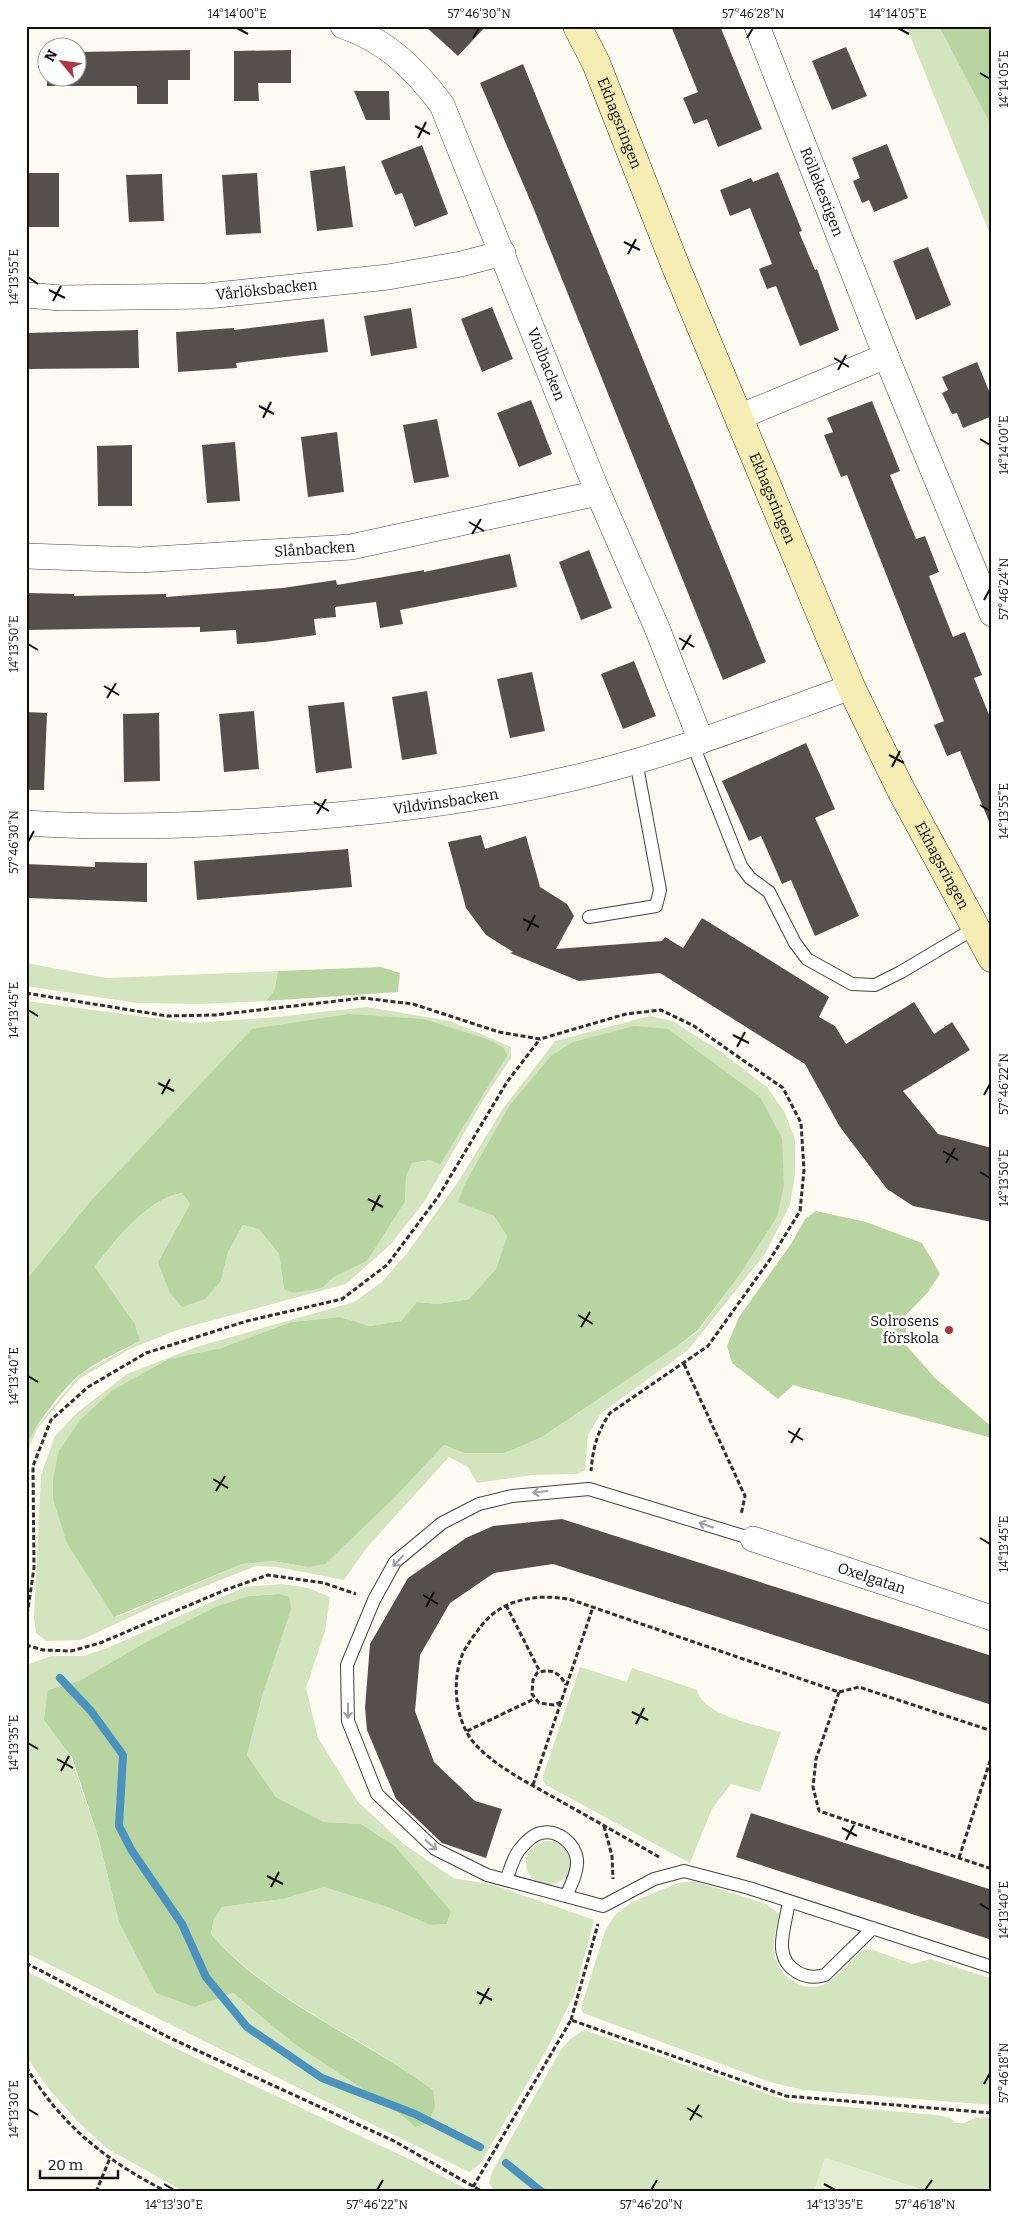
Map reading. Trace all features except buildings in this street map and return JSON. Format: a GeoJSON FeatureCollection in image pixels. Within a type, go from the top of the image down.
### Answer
{"type":"FeatureCollection","features":[{"type":"Feature","properties":{"kind":"street","name":"Violbacken"},"geometry":{"type":"LineString","coordinates":[[343,26],[387,47],[417,73],[442,105],[503,252],[598,494],[657,628],[697,743]]}},
{"type":"Feature","properties":{"kind":"street","name":"Ekhagsringen"},"geometry":{"type":"LineString","coordinates":[[577,26],[596,64],[676,267],[851,687],[900,788],[992,958]]}},
{"type":"Feature","properties":{"kind":"street","name":"Röllekestigen"},"geometry":{"type":"LineString","coordinates":[[757,26],[886,356],[992,614]]}},
{"type":"Feature","properties":{"kind":"street","name":"Vårlöksbacken"},"geometry":{"type":"LineString","coordinates":[[26,295],[61,298],[208,296],[388,277],[461,264],[503,252]]}},
{"type":"Feature","properties":{"kind":"street"},"geometry":{"type":"LineString","coordinates":[[739,417],[886,356]]}},
{"type":"Feature","properties":{"kind":"street","name":"Slånbacken"},"geometry":{"type":"LineString","coordinates":[[26,556],[140,560],[352,547],[598,494]]}},
{"type":"Feature","properties":{"kind":"street","name":"Vildvinsbacken"},"geometry":{"type":"LineString","coordinates":[[26,823],[74,827],[172,827],[357,814],[469,799],[573,778],[636,761],[697,743],[851,687]]}},
{"type":"Feature","properties":{"kind":"street","name":"Oxelgatan"},"geometry":{"type":"LineString","coordinates":[[744,1537],[992,1618]]}},
{"type":"Feature","properties":{"kind":"lane"},"geometry":{"type":"LineString","coordinates":[[697,743],[741,866],[750,878],[769,892],[796,943],[807,959],[852,984],[875,985],[901,972],[975,928]]}},
{"type":"Feature","properties":{"kind":"lane"},"geometry":{"type":"LineString","coordinates":[[589,917],[656,906],[660,890],[636,761]]}},
{"type":"Feature","properties":{"kind":"lane"},"geometry":{"type":"LineString","coordinates":[[744,1537],[589,1489],[512,1496],[479,1504],[449,1520],[395,1562],[374,1600],[347,1665],[348,1721],[378,1794],[435,1849],[487,1875],[566,1896],[607,1904],[654,1879],[684,1871],[789,1901],[992,1967]]}},
{"type":"Feature","properties":{"kind":"lane"},"geometry":{"type":"LineString","coordinates":[[506,1880],[518,1850],[540,1832],[554,1833],[566,1840],[574,1851],[577,1860],[574,1877],[566,1896]]}},
{"type":"Feature","properties":{"kind":"lane"},"geometry":{"type":"LineString","coordinates":[[789,1901],[782,1946],[784,1956],[797,1972],[806,1977],[815,1978],[825,1975],[873,1928]]}},
{"type":"Feature","properties":{"kind":"path"},"geometry":{"type":"LineString","coordinates":[[26,993],[167,1016],[215,1015],[363,998],[413,1004],[499,1032],[540,1038],[626,1014],[661,1010],[694,1026],[783,1088],[801,1122],[804,1170],[800,1211],[771,1258],[708,1346],[610,1413],[600,1428],[593,1448],[589,1489]]}},
{"type":"Feature","properties":{"kind":"path"},"geometry":{"type":"LineString","coordinates":[[26,1622],[34,1568],[33,1466],[51,1420],[88,1387],[146,1353],[247,1321],[342,1299],[387,1266],[438,1197],[507,1082],[540,1038]]}},
{"type":"Feature","properties":{"kind":"path"},"geometry":{"type":"LineString","coordinates":[[684,1364],[745,1496],[744,1537]]}},
{"type":"Feature","properties":{"kind":"path"},"geometry":{"type":"LineString","coordinates":[[26,1645],[43,1650],[70,1651],[100,1643],[225,1590],[268,1574],[324,1583],[374,1600]]}},
{"type":"Feature","properties":{"kind":"path"},"geometry":{"type":"LineString","coordinates":[[684,1871],[532,1785],[500,1765],[474,1743],[466,1731],[460,1716],[457,1674],[462,1655],[488,1617],[506,1605],[525,1599],[544,1596],[572,1600],[839,1692],[859,1687],[992,1732]]}},
{"type":"Feature","properties":{"kind":"path"},"geometry":{"type":"LineString","coordinates":[[506,1605],[540,1672]]}},
{"type":"Feature","properties":{"kind":"path"},"geometry":{"type":"LineString","coordinates":[[532,1785],[593,1607]]}},
{"type":"Feature","properties":{"kind":"path"},"geometry":{"type":"LineString","coordinates":[[561,1701],[554,1705],[545,1705],[534,1698],[531,1688],[533,1680],[540,1672],[550,1670],[558,1674],[566,1686]]}},
{"type":"Feature","properties":{"kind":"path"},"geometry":{"type":"LineString","coordinates":[[839,1692],[816,1759],[813,1787],[820,1811],[992,1869]]}},
{"type":"Feature","properties":{"kind":"path"},"geometry":{"type":"LineString","coordinates":[[466,1731],[534,1698]]}},
{"type":"Feature","properties":{"kind":"path"},"geometry":{"type":"LineString","coordinates":[[959,1858],[992,1755]]}},
{"type":"Feature","properties":{"kind":"path"},"geometry":{"type":"LineString","coordinates":[[473,2186],[572,2020],[607,1904],[612,1856],[604,1826]]}},
{"type":"Feature","properties":{"kind":"path"},"geometry":{"type":"LineString","coordinates":[[26,1963],[168,2036],[394,2141],[482,2192]]}},
{"type":"Feature","properties":{"kind":"path"},"geometry":{"type":"LineString","coordinates":[[572,2020],[786,2096],[992,2113]]}},
{"type":"Feature","properties":{"kind":"path"},"geometry":{"type":"LineString","coordinates":[[26,2067],[45,2098],[92,2146],[132,2174],[167,2192]]}},
{"type":"Feature","properties":{"kind":"path"},"geometry":{"type":"LineString","coordinates":[[96,2192],[110,2158]]}},
{"type":"Feature","properties":{"kind":"green space"},"geometry":{"type":"Polygon","coordinates":[[[906,26],[992,26],[992,239],[906,26]]]}},
{"type":"Feature","properties":{"kind":"green space"},"geometry":{"type":"Polygon","coordinates":[[[939,26],[992,26],[992,127],[939,26]]]}},
{"type":"Feature","properties":{"kind":"green space"},"geometry":{"type":"Polygon","coordinates":[[[26,963],[107,978],[278,971],[274,991],[266,1001],[200,1004],[137,1003],[26,986],[26,963]]]}},
{"type":"Feature","properties":{"kind":"green space"},"geometry":{"type":"Polygon","coordinates":[[[381,967],[400,973],[398,992],[266,1001],[274,991],[278,971],[381,967]]]}},
{"type":"Feature","properties":{"kind":"green space"},"geometry":{"type":"Polygon","coordinates":[[[26,1001],[190,1023],[267,1018],[367,1007],[450,1021],[511,1047],[511,1058],[485,1097],[424,1202],[391,1244],[346,1284],[177,1330],[130,1349],[79,1379],[37,1429],[26,1455],[29,1436],[80,1374],[140,1341],[135,1324],[95,1267],[132,1222],[144,1212],[168,1197],[182,1193],[190,1204],[158,1262],[221,1281],[228,1252],[243,1225],[259,1229],[279,1254],[284,1289],[322,1288],[334,1277],[367,1261],[405,1202],[406,1177],[412,1163],[430,1160],[440,1165],[507,1056],[89,1203],[26,1280],[26,1001]]]}},
{"type":"Feature","properties":{"kind":"green space"},"geometry":{"type":"Polygon","coordinates":[[[349,1014],[423,1019],[487,1039],[504,1048],[507,1056],[440,1165],[430,1160],[412,1163],[406,1177],[405,1202],[367,1261],[334,1277],[322,1288],[294,1293],[284,1289],[279,1254],[259,1229],[243,1225],[228,1252],[221,1281],[205,1299],[182,1307],[170,1293],[158,1262],[190,1204],[182,1193],[156,1203],[144,1212],[122,1233],[95,1267],[135,1324],[140,1341],[110,1356],[75,1378],[42,1419],[26,1447],[26,1280],[89,1203],[252,1029],[349,1014]]]}},
{"type":"Feature","properties":{"kind":"green space"},"geometry":{"type":"Polygon","coordinates":[[[650,1016],[672,1021],[720,1051],[767,1087],[785,1113],[795,1139],[795,1174],[790,1205],[765,1254],[688,1350],[601,1413],[588,1435],[585,1470],[577,1474],[532,1475],[477,1483],[468,1467],[449,1457],[368,1546],[344,1580],[277,1567],[256,1566],[154,1606],[81,1640],[46,1641],[36,1633],[34,1618],[41,1475],[55,1436],[78,1412],[127,1374],[196,1347],[354,1302],[382,1282],[408,1252],[460,1179],[502,1110],[555,1041],[650,1016]],[[509,1106],[465,1183],[459,1202],[494,1216],[507,1236],[496,1269],[469,1299],[437,1304],[417,1302],[401,1321],[370,1326],[340,1317],[291,1322],[221,1348],[169,1359],[114,1617],[242,1564],[273,1561],[308,1567],[397,1495],[444,1445],[464,1453],[505,1453],[542,1437],[698,1331],[741,1273],[777,1217],[509,1106]]]}},
{"type":"Feature","properties":{"kind":"green space"},"geometry":{"type":"Polygon","coordinates":[[[634,1026],[668,1029],[760,1097],[782,1138],[784,1185],[777,1217],[741,1273],[698,1330],[676,1347],[542,1437],[505,1453],[464,1453],[444,1445],[397,1495],[325,1564],[308,1567],[273,1561],[242,1564],[114,1617],[67,1543],[53,1499],[53,1479],[59,1451],[80,1420],[113,1390],[169,1359],[221,1348],[291,1322],[340,1317],[370,1326],[401,1321],[417,1302],[437,1304],[469,1299],[496,1269],[507,1236],[494,1216],[458,1202],[465,1183],[509,1106],[552,1055],[573,1042],[634,1026]]]}},
{"type":"Feature","properties":{"kind":"green space"},"geometry":{"type":"Polygon","coordinates":[[[816,1211],[866,1222],[922,1243],[940,1274],[928,1292],[906,1315],[906,1345],[935,1378],[992,1427],[992,1438],[793,1385],[778,1399],[732,1363],[727,1346],[739,1317],[791,1244],[805,1219],[816,1211]]]}},
{"type":"Feature","properties":{"kind":"green space"},"geometry":{"type":"Polygon","coordinates":[[[282,1584],[308,1588],[330,1597],[325,1631],[306,1688],[318,1738],[358,1802],[405,1845],[453,1878],[494,1885],[594,1920],[574,1995],[547,2049],[480,2164],[469,2172],[26,1953],[26,1665],[52,1656],[83,1656],[105,1649],[245,1587],[282,1584]],[[278,1594],[249,1596],[217,1606],[146,1642],[81,1680],[48,1690],[99,1840],[119,1922],[195,2007],[233,1993],[293,2043],[399,2113],[415,2127],[433,2090],[376,2052],[289,1999],[235,1958],[211,1934],[214,1919],[222,1907],[283,1899],[324,1887],[390,1908],[430,1925],[447,1924],[451,1911],[395,1846],[361,1824],[324,1822],[276,1797],[247,1755],[263,1693],[278,1594]]]}},
{"type":"Feature","properties":{"kind":"green space"},"geometry":{"type":"Polygon","coordinates":[[[278,1594],[289,1597],[291,1609],[263,1693],[247,1755],[276,1797],[324,1822],[361,1824],[395,1846],[451,1911],[447,1924],[430,1925],[390,1908],[324,1887],[283,1899],[222,1907],[214,1919],[211,1934],[234,1958],[260,1980],[433,2090],[435,2107],[428,2123],[415,2127],[399,2113],[293,2043],[233,1993],[195,2007],[156,1993],[119,1922],[99,1840],[72,1757],[44,1720],[48,1690],[81,1680],[146,1642],[217,1606],[249,1596],[278,1594]]]}},
{"type":"Feature","properties":{"kind":"green space"},"geometry":{"type":"Polygon","coordinates":[[[580,1667],[627,1682],[632,1668],[697,1690],[701,1699],[709,1707],[720,1713],[781,1732],[760,1792],[731,1784],[712,1809],[690,1863],[546,1785],[542,1779],[580,1667]]]}},
{"type":"Feature","properties":{"kind":"green space"},"geometry":{"type":"Polygon","coordinates":[[[548,1841],[560,1845],[566,1851],[570,1863],[566,1875],[560,1881],[548,1885],[536,1881],[530,1875],[526,1863],[530,1851],[536,1845],[548,1841]]]}},
{"type":"Feature","properties":{"kind":"green space"},"geometry":{"type":"Polygon","coordinates":[[[694,1881],[766,1904],[779,1914],[774,1955],[779,1967],[789,1979],[803,1986],[810,1987],[825,1984],[862,1950],[873,1950],[912,1964],[931,1959],[992,1979],[992,2105],[803,2090],[770,2082],[583,2013],[581,2008],[605,1931],[615,1915],[632,1902],[678,1883],[694,1881]]]}},
{"type":"Feature","properties":{"kind":"green space"},"geometry":{"type":"Polygon","coordinates":[[[26,1971],[179,2050],[413,2161],[472,2192],[185,2192],[108,2149],[79,2123],[48,2088],[26,2056],[26,1971]]]}},
{"type":"Feature","properties":{"kind":"green space"},"geometry":{"type":"Polygon","coordinates":[[[584,2030],[791,2102],[936,2115],[950,2118],[956,2123],[964,2123],[975,2118],[992,2117],[992,2192],[929,2192],[825,2158],[814,2192],[495,2192],[489,2183],[492,2172],[560,2051],[570,2039],[584,2030]]]}},
{"type":"Feature","properties":{"kind":"green space"},"geometry":{"type":"Polygon","coordinates":[[[825,2158],[928,2192],[814,2192],[825,2158]]]}},
{"type":"Feature","properties":{"kind":"waterway"},"geometry":{"type":"LineString","coordinates":[[60,1678],[91,1711],[123,1755],[119,1826],[132,1851],[182,1924],[206,1977],[247,2027],[322,2078],[415,2114],[480,2147]]}},
{"type":"Feature","properties":{"kind":"waterway"},"geometry":{"type":"LineString","coordinates":[[506,2163],[542,2192]]}},
{"type":"Feature","properties":{"kind":"place","name":"Solrosens förskola"},"geometry":{"type":"Point","coordinates":[949,1330]}}]}
